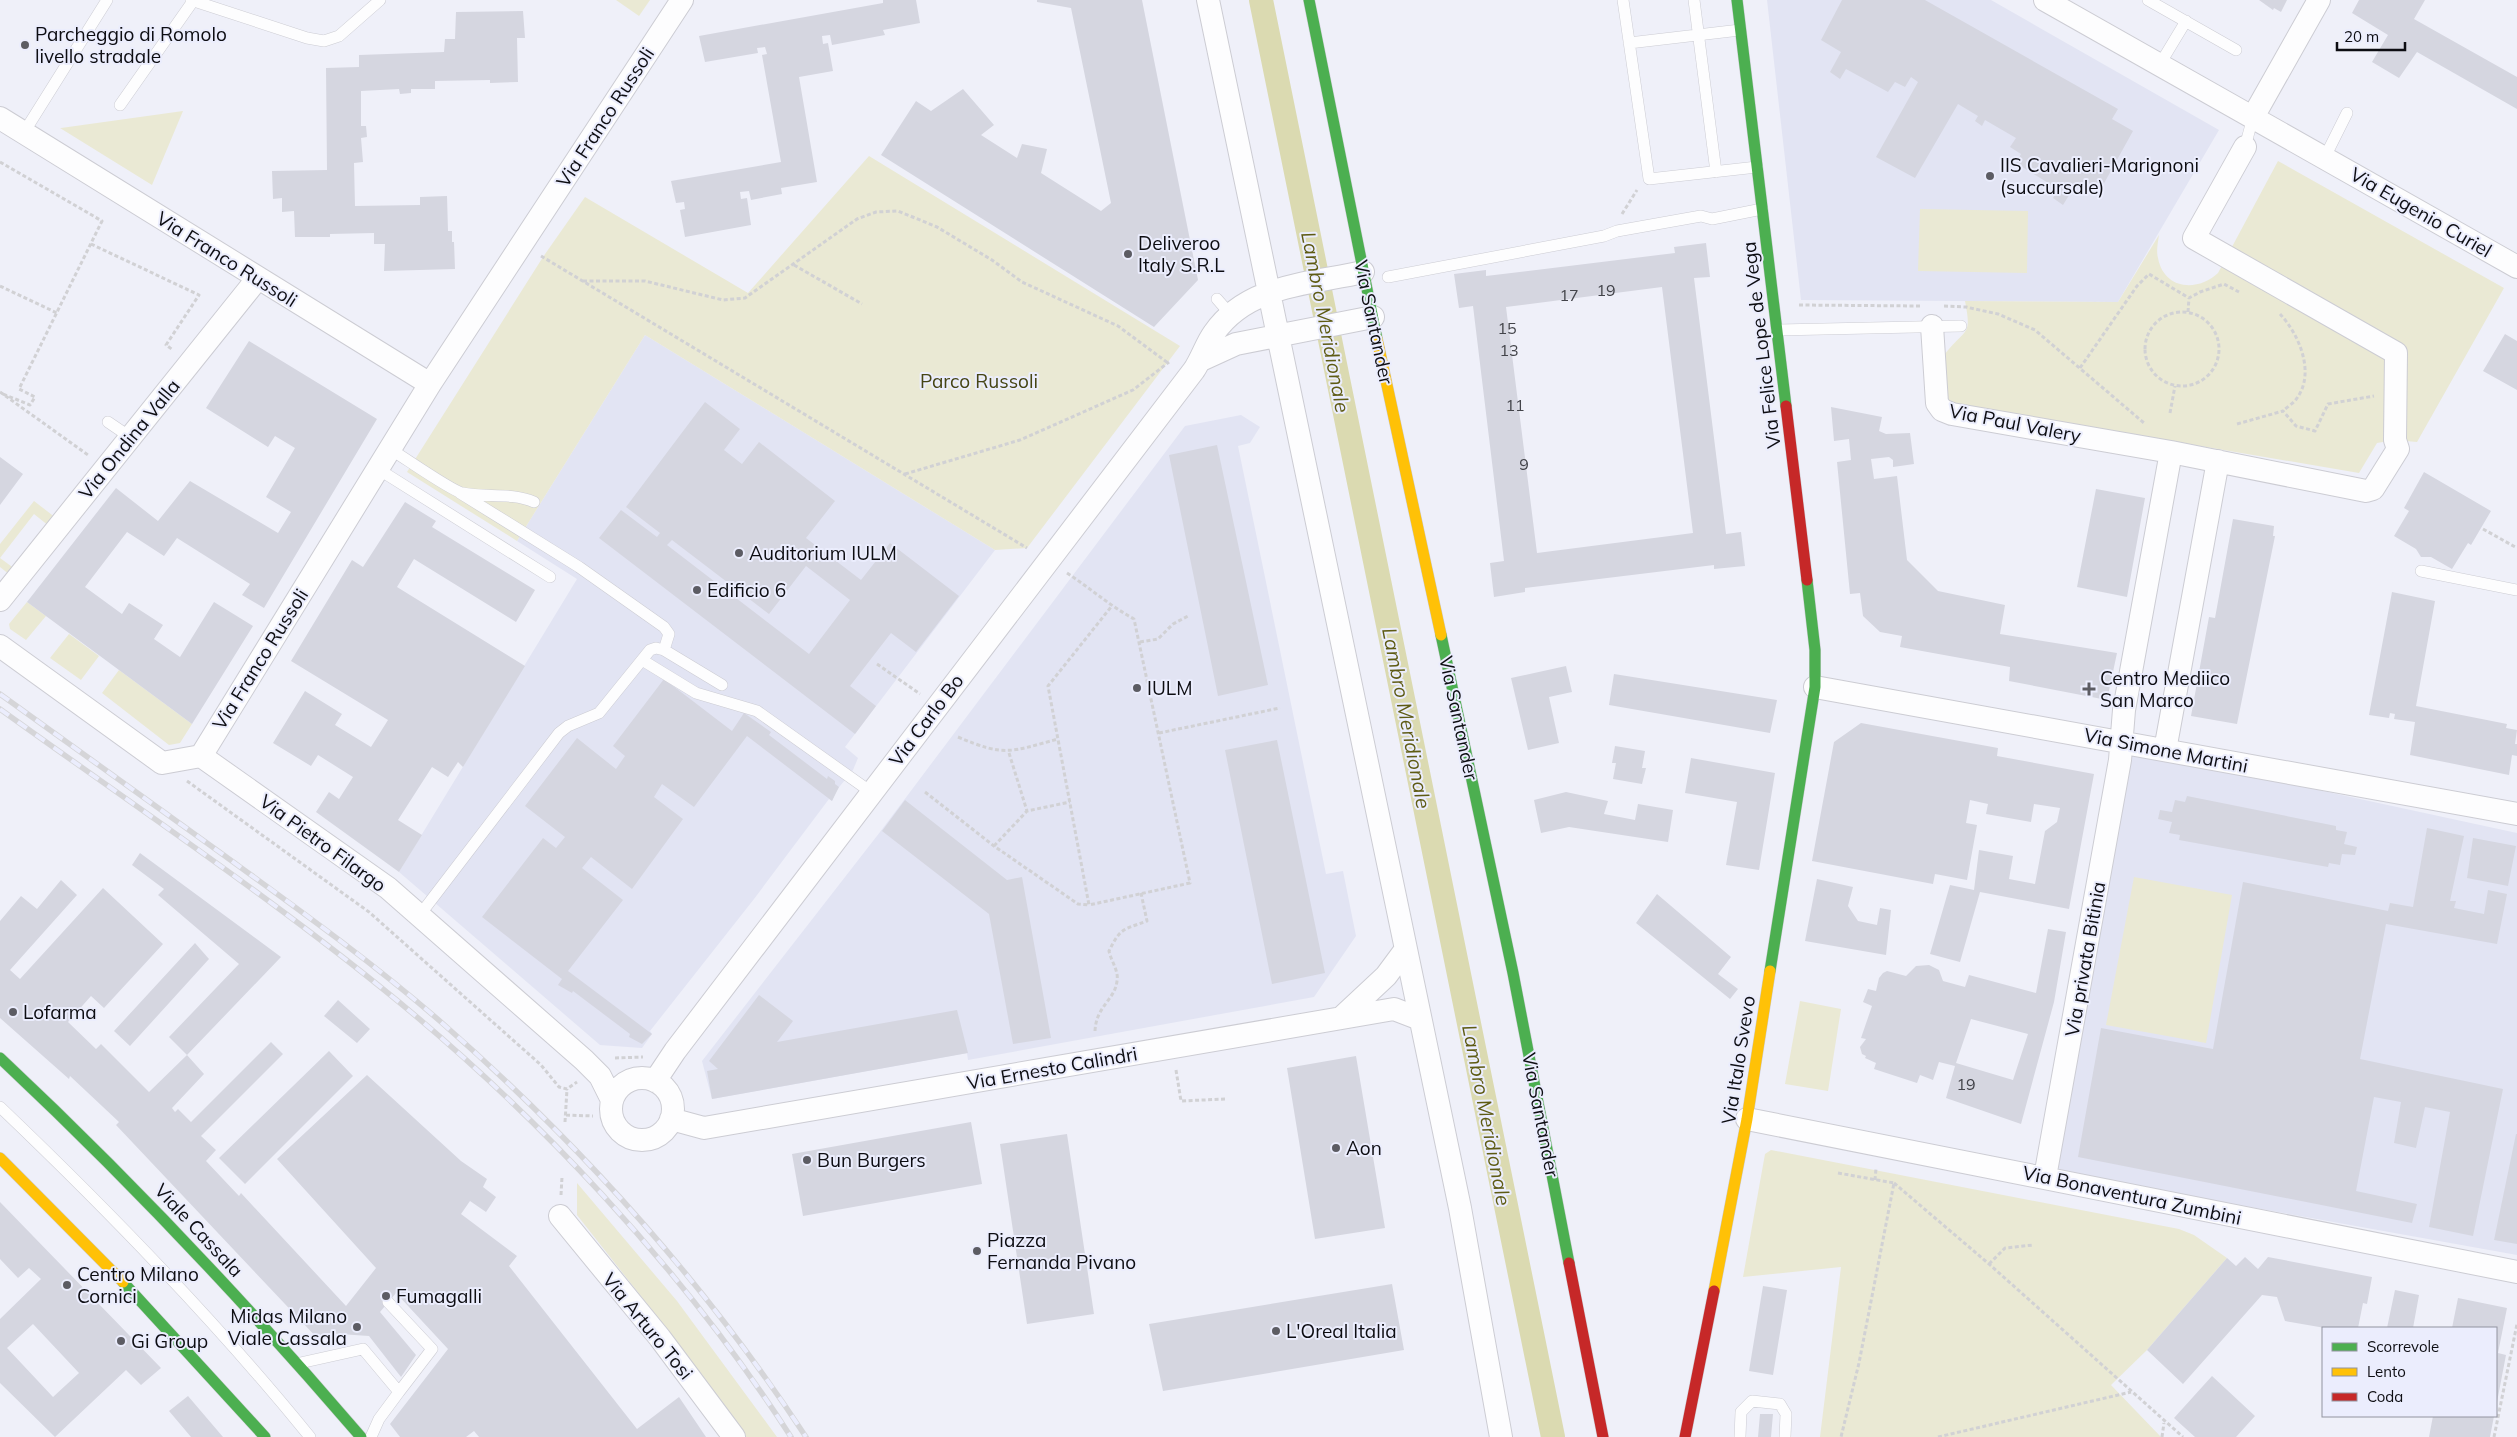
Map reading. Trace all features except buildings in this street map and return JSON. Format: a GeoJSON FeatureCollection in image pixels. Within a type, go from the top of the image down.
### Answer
{"type":"FeatureCollection","features":[{"type":"Feature","properties":{"kind":"street","name":"Via Franco Russoli"},"geometry":{"type":"LineString","coordinates":[[201,756],[430,384],[682,0]]}},
{"type":"Feature","properties":{"kind":"street"},"geometry":{"type":"LineString","coordinates":[[1208,0],[1277,289],[1384,845],[1460,1208],[1501,1437]]}},
{"type":"Feature","properties":{"kind":"street","name":"Via Santander"},"geometry":{"type":"LineString","coordinates":[[1309,0],[1356,273],[1513,973],[1603,1437]]}},
{"type":"Feature","properties":{"kind":"street","name":"Via Felice Lope de Vega"},"geometry":{"type":"LineString","coordinates":[[1737,0],[1815,650],[1815,687]]}},
{"type":"Feature","properties":{"kind":"street","name":"Via Eugenio Curiel"},"geometry":{"type":"LineString","coordinates":[[2045,0],[2517,267]]}},
{"type":"Feature","properties":{"kind":"street"},"geometry":{"type":"LineString","coordinates":[[2253,117],[2319,0]]}},
{"type":"Feature","properties":{"kind":"street","name":"Via Franco Russoli"},"geometry":{"type":"LineString","coordinates":[[0,118],[23,134],[430,384]]}},
{"type":"Feature","properties":{"kind":"street","name":"Via Paul Valery"},"geometry":{"type":"LineString","coordinates":[[1933,313],[1937,403],[1942,410],[1952,414],[2171,452],[2369,491],[2378,484],[2398,449],[2395,440],[2396,353],[2194,238],[2245,148]]}},
{"type":"Feature","properties":{"kind":"street","name":"Via Carlo Bo"},"geometry":{"type":"LineString","coordinates":[[655,1081],[664,1065],[1200,360],[1214,333],[1224,307],[1241,305],[1277,289],[1356,273]]}},
{"type":"Feature","properties":{"kind":"street","name":"Via Ondina Valla"},"geometry":{"type":"LineString","coordinates":[[0,600],[258,278]]}},
{"type":"Feature","properties":{"kind":"street","name":"Via Carlo Bo"},"geometry":{"type":"LineString","coordinates":[[1200,360],[1236,344],[1366,319]]}},
{"type":"Feature","properties":{"kind":"street"},"geometry":{"type":"LineString","coordinates":[[2122,741],[2124,710],[2171,452]]}},
{"type":"Feature","properties":{"kind":"street"},"geometry":{"type":"LineString","coordinates":[[2165,750],[2218,461]]}},
{"type":"Feature","properties":{"kind":"street"},"geometry":{"type":"LineString","coordinates":[[0,646],[162,763],[201,756]]}},
{"type":"Feature","properties":{"kind":"street","name":"Via Simone Martini"},"geometry":{"type":"LineString","coordinates":[[1815,687],[2122,741],[2517,814]]}},
{"type":"Feature","properties":{"kind":"street","name":"Via Italo Svevo"},"geometry":{"type":"LineString","coordinates":[[1685,1437],[1747,1119],[1815,687]]}},
{"type":"Feature","properties":{"kind":"street","name":"Via privata Bitinia"},"geometry":{"type":"LineString","coordinates":[[2045,1177],[2096,899],[2122,741]]}},
{"type":"Feature","properties":{"kind":"street","name":"Via Pietro Filargo"},"geometry":{"type":"LineString","coordinates":[[201,756],[388,888],[584,1060],[600,1076],[612,1100]]}},
{"type":"Feature","properties":{"kind":"street"},"geometry":{"type":"LineString","coordinates":[[1341,1018],[1386,976],[1406,949]]}},
{"type":"Feature","properties":{"kind":"street","name":"Via Ernesto Calindri"},"geometry":{"type":"LineString","coordinates":[[671,1120],[704,1128],[1396,1009],[1420,1019]]}},
{"type":"Feature","properties":{"kind":"street","name":"Viale Cassala"},"geometry":{"type":"LineString","coordinates":[[0,1058],[140,1192],[299,1364],[361,1437]]}},
{"type":"Feature","properties":{"kind":"street"},"geometry":{"type":"LineString","coordinates":[[640,1078],[655,1081],[664,1088],[670,1098],[672,1108],[671,1120],[665,1129],[654,1137],[640,1140],[629,1137],[614,1122],[611,1111],[612,1100],[618,1090],[630,1081],[640,1078]]}},
{"type":"Feature","properties":{"kind":"street","name":"Via Bonaventura Zumbini"},"geometry":{"type":"LineString","coordinates":[[1747,1119],[2517,1272]]}},
{"type":"Feature","properties":{"kind":"street"},"geometry":{"type":"LineString","coordinates":[[0,1158],[120,1277],[265,1437]]}},
{"type":"Feature","properties":{"kind":"street","name":"Via Arturo Tosi"},"geometry":{"type":"LineString","coordinates":[[560,1216],[660,1338],[734,1437]]}},
{"type":"Feature","properties":{"kind":"lane"},"geometry":{"type":"LineString","coordinates":[[23,134],[107,0]]}},
{"type":"Feature","properties":{"kind":"lane"},"geometry":{"type":"LineString","coordinates":[[120,105],[192,0],[307,38],[324,41],[339,36],[380,0]]}},
{"type":"Feature","properties":{"kind":"lane"},"geometry":{"type":"LineString","coordinates":[[1623,0],[1648,179],[1756,167]]}},
{"type":"Feature","properties":{"kind":"lane"},"geometry":{"type":"LineString","coordinates":[[1694,0],[1716,172]]}},
{"type":"Feature","properties":{"kind":"lane"},"geometry":{"type":"LineString","coordinates":[[2148,0],[2236,50]]}},
{"type":"Feature","properties":{"kind":"lane"},"geometry":{"type":"LineString","coordinates":[[2160,64],[2186,21]]}},
{"type":"Feature","properties":{"kind":"lane"},"geometry":{"type":"LineString","coordinates":[[1629,43],[1740,30]]}},
{"type":"Feature","properties":{"kind":"lane"},"geometry":{"type":"LineString","coordinates":[[2325,157],[2347,113]]}},
{"type":"Feature","properties":{"kind":"lane"},"geometry":{"type":"LineString","coordinates":[[2245,148],[2253,117]]}},
{"type":"Feature","properties":{"kind":"lane"},"geometry":{"type":"LineString","coordinates":[[1388,277],[1604,236],[1618,230],[1701,216],[1712,218],[1762,209]]}},
{"type":"Feature","properties":{"kind":"lane"},"geometry":{"type":"LineString","coordinates":[[1777,330],[1933,313],[1960,326]]}},
{"type":"Feature","properties":{"kind":"lane"},"geometry":{"type":"LineString","coordinates":[[108,422],[130,437]]}},
{"type":"Feature","properties":{"kind":"lane"},"geometry":{"type":"LineString","coordinates":[[390,449],[579,567],[664,627],[669,634],[664,650]]}},
{"type":"Feature","properties":{"kind":"lane"},"geometry":{"type":"LineString","coordinates":[[378,469],[550,577]]}},
{"type":"Feature","properties":{"kind":"lane"},"geometry":{"type":"LineString","coordinates":[[460,493],[484,496],[504,495],[534,502]]}},
{"type":"Feature","properties":{"kind":"lane"},"geometry":{"type":"LineString","coordinates":[[2421,570],[2517,590]]}},
{"type":"Feature","properties":{"kind":"lane"},"geometry":{"type":"LineString","coordinates":[[419,916],[559,733],[568,726],[599,713],[650,650],[656,648],[664,650],[722,685]]}},
{"type":"Feature","properties":{"kind":"lane"},"geometry":{"type":"LineString","coordinates":[[642,660],[696,693],[757,711],[871,792]]}},
{"type":"Feature","properties":{"kind":"lane"},"geometry":{"type":"LineString","coordinates":[[0,1107],[75,1179],[155,1263],[310,1437]]}},
{"type":"Feature","properties":{"kind":"lane"},"geometry":{"type":"LineString","coordinates":[[370,1437],[378,1419],[432,1350],[388,1302]]}},
{"type":"Feature","properties":{"kind":"lane"},"geometry":{"type":"LineString","coordinates":[[299,1364],[364,1349],[399,1392]]}},
{"type":"Feature","properties":{"kind":"lane"},"geometry":{"type":"LineString","coordinates":[[1740,1437],[1741,1412],[1752,1401],[1780,1404],[1786,1414],[1785,1437]]}},
{"type":"Feature","properties":{"kind":"path"},"geometry":{"type":"LineString","coordinates":[[0,162],[102,221],[19,389],[35,397],[30,405],[2,393]]}},
{"type":"Feature","properties":{"kind":"path"},"geometry":{"type":"LineString","coordinates":[[1614,215],[1622,214],[1632,195],[1648,179]]}},
{"type":"Feature","properties":{"kind":"path"},"geometry":{"type":"LineString","coordinates":[[583,281],[645,280],[723,300],[746,298],[857,219],[876,212],[898,211],[937,227],[992,260],[1022,282],[1118,326],[1168,363]]}},
{"type":"Feature","properties":{"kind":"path"},"geometry":{"type":"LineString","coordinates":[[91,244],[199,295],[166,345]]}},
{"type":"Feature","properties":{"kind":"path"},"geometry":{"type":"LineString","coordinates":[[539,254],[1027,548]]}},
{"type":"Feature","properties":{"kind":"path"},"geometry":{"type":"LineString","coordinates":[[794,265],[862,304]]}},
{"type":"Feature","properties":{"kind":"path"},"geometry":{"type":"LineString","coordinates":[[2080,369],[2136,286],[2150,274],[2190,298]]}},
{"type":"Feature","properties":{"kind":"path"},"geometry":{"type":"LineString","coordinates":[[2190,298],[2200,292],[2224,284],[2240,293]]}},
{"type":"Feature","properties":{"kind":"path"},"geometry":{"type":"LineString","coordinates":[[0,286],[57,313]]}},
{"type":"Feature","properties":{"kind":"path"},"geometry":{"type":"LineString","coordinates":[[2188,312],[2190,298]]}},
{"type":"Feature","properties":{"kind":"path"},"geometry":{"type":"LineString","coordinates":[[1795,305],[1933,313],[1966,307],[1998,314],[2035,330],[2144,423],[2151,424]]}},
{"type":"Feature","properties":{"kind":"path"},"geometry":{"type":"LineString","coordinates":[[2237,424],[2283,411],[2298,397],[2304,378],[2304,357],[2296,336],[2281,314],[2273,310]]}},
{"type":"Feature","properties":{"kind":"path"},"geometry":{"type":"LineString","coordinates":[[2188,312],[2204,318],[2215,331],[2219,347],[2217,363],[2208,377],[2193,385],[2175,386],[2161,380],[2150,368],[2145,352],[2148,335],[2157,322],[2172,314],[2188,312]]}},
{"type":"Feature","properties":{"kind":"path"},"geometry":{"type":"LineString","coordinates":[[905,474],[1020,440],[1133,390],[1174,359]]}},
{"type":"Feature","properties":{"kind":"path"},"geometry":{"type":"LineString","coordinates":[[2170,413],[2175,386]]}},
{"type":"Feature","properties":{"kind":"path"},"geometry":{"type":"LineString","coordinates":[[2,393],[92,459]]}},
{"type":"Feature","properties":{"kind":"path"},"geometry":{"type":"LineString","coordinates":[[2283,411],[2296,426],[2314,432],[2328,404],[2381,394]]}},
{"type":"Feature","properties":{"kind":"path"},"geometry":{"type":"LineString","coordinates":[[2483,529],[2517,548]]}},
{"type":"Feature","properties":{"kind":"path"},"geometry":{"type":"LineString","coordinates":[[925,792],[994,846],[1078,904],[1089,905],[1190,883],[1134,619],[1111,607],[1070,576]]}},
{"type":"Feature","properties":{"kind":"path"},"geometry":{"type":"LineString","coordinates":[[1089,905],[1048,686],[1111,607]]}},
{"type":"Feature","properties":{"kind":"path"},"geometry":{"type":"LineString","coordinates":[[1140,642],[1158,639],[1173,624],[1188,616]]}},
{"type":"Feature","properties":{"kind":"path"},"geometry":{"type":"LineString","coordinates":[[877,664],[920,694]]}},
{"type":"Feature","properties":{"kind":"path"},"geometry":{"type":"LineString","coordinates":[[1159,733],[1280,708]]}},
{"type":"Feature","properties":{"kind":"path"},"geometry":{"type":"LineString","coordinates":[[958,737],[985,748],[1009,753],[1058,739]]}},
{"type":"Feature","properties":{"kind":"path"},"geometry":{"type":"LineString","coordinates":[[1009,753],[1027,811]]}},
{"type":"Feature","properties":{"kind":"path"},"geometry":{"type":"LineString","coordinates":[[162,763],[369,912],[541,1065],[559,1087],[567,1089],[580,1080]]}},
{"type":"Feature","properties":{"kind":"path"},"geometry":{"type":"LineString","coordinates":[[994,846],[1027,811],[1070,802]]}},
{"type":"Feature","properties":{"kind":"path"},"geometry":{"type":"LineString","coordinates":[[1095,1031],[1095,1018],[1113,992],[1117,981],[1115,965],[1109,951],[1116,938],[1125,928],[1147,922],[1141,893]]}},
{"type":"Feature","properties":{"kind":"path"},"geometry":{"type":"LineString","coordinates":[[1176,1070],[1181,1101],[1225,1099]]}},
{"type":"Feature","properties":{"kind":"path"},"geometry":{"type":"LineString","coordinates":[[565,1122],[567,1089]]}},
{"type":"Feature","properties":{"kind":"path"},"geometry":{"type":"LineString","coordinates":[[566,1115],[593,1116]]}},
{"type":"Feature","properties":{"kind":"path"},"geometry":{"type":"LineString","coordinates":[[1875,1180],[1876,1170]]}},
{"type":"Feature","properties":{"kind":"path"},"geometry":{"type":"LineString","coordinates":[[1838,1174],[1894,1183],[1989,1264],[2164,1422],[2184,1437]]}},
{"type":"Feature","properties":{"kind":"path"},"geometry":{"type":"LineString","coordinates":[[1841,1437],[1859,1363],[1894,1183]]}},
{"type":"Feature","properties":{"kind":"path"},"geometry":{"type":"LineString","coordinates":[[1989,1264],[2005,1248],[2033,1245]]}},
{"type":"Feature","properties":{"kind":"path"},"geometry":{"type":"LineString","coordinates":[[2494,1437],[2517,1324]]}},
{"type":"Feature","properties":{"kind":"path"},"geometry":{"type":"LineString","coordinates":[[1938,1437],[2132,1392]]}},
{"type":"Feature","properties":{"kind":"path"},"geometry":{"type":"LineString","coordinates":[[2162,1437],[2164,1422]]}},
{"type":"Feature","properties":{"kind":"shaded area","name":"IIS Cavalieri-Marignoni (succursale)"},"geometry":{"type":"Polygon","coordinates":[[[1767,0],[1991,0],[2219,130],[2118,302],[1801,300],[1767,0]]]}},
{"type":"Feature","properties":{"kind":"shaded area"},"geometry":{"type":"Polygon","coordinates":[[[645,335],[995,550],[845,747],[858,758],[853,770],[836,791],[832,801],[829,799],[754,899],[650,1031],[652,1034],[642,1048],[600,1045],[399,872],[577,579],[517,541],[645,335]]]}},
{"type":"Feature","properties":{"kind":"shaded area","name":"IULM"},"geometry":{"type":"Polygon","coordinates":[[[1241,415],[1260,427],[1250,443],[1238,446],[1326,874],[1343,871],[1356,936],[1314,997],[968,1060],[967,1053],[712,1099],[702,1061],[880,832],[1185,426],[1241,415]]]}},
{"type":"Feature","properties":{"kind":"shaded area"},"geometry":{"type":"Polygon","coordinates":[[[2133,750],[2517,833],[2517,1255],[2055,1172],[2133,750]]]}},
{"type":"Feature","properties":{"kind":"green space"},"geometry":{"type":"Polygon","coordinates":[[[616,0],[650,0],[639,16],[616,0]]]}},
{"type":"Feature","properties":{"kind":"green space"},"geometry":{"type":"Polygon","coordinates":[[[183,111],[152,185],[60,128],[61,128],[183,111]]]}},
{"type":"Feature","properties":{"kind":"green space","name":"Parco Russoli"},"geometry":{"type":"Polygon","coordinates":[[[869,156],[1180,346],[1027,548],[995,550],[645,335],[517,541],[407,472],[543,257],[585,197],[748,293],[869,156]]]}},
{"type":"Feature","properties":{"kind":"green space"},"geometry":{"type":"Polygon","coordinates":[[[2278,161],[2504,288],[2417,442],[2395,440],[2377,443],[2359,473],[1948,403],[1945,354],[1962,335],[1967,326],[1965,301],[2118,302],[2159,235],[2157,255],[2161,269],[2167,277],[2183,285],[2201,283],[2210,279],[2218,273],[2278,161]]]}},
{"type":"Feature","properties":{"kind":"green space"},"geometry":{"type":"Polygon","coordinates":[[[1920,209],[2028,211],[2027,273],[1918,271],[1920,209]]]}},
{"type":"Feature","properties":{"kind":"green space"},"geometry":{"type":"Polygon","coordinates":[[[34,501],[56,518],[49,526],[34,514],[0,558],[0,544],[34,501]]]}},
{"type":"Feature","properties":{"kind":"green space"},"geometry":{"type":"Polygon","coordinates":[[[0,558],[15,569],[10,575],[0,567],[0,558]]]}},
{"type":"Feature","properties":{"kind":"green space"},"geometry":{"type":"Polygon","coordinates":[[[27,602],[46,616],[26,640],[10,629],[9,624],[27,602]]]}},
{"type":"Feature","properties":{"kind":"green space"},"geometry":{"type":"Polygon","coordinates":[[[69,634],[99,656],[81,680],[50,658],[69,634]]]}},
{"type":"Feature","properties":{"kind":"green space"},"geometry":{"type":"Polygon","coordinates":[[[119,670],[192,724],[180,743],[169,745],[102,693],[119,670]]]}},
{"type":"Feature","properties":{"kind":"green space"},"geometry":{"type":"Polygon","coordinates":[[[2134,877],[2232,895],[2206,1043],[2106,1025],[2134,877]]]}},
{"type":"Feature","properties":{"kind":"green space"},"geometry":{"type":"Polygon","coordinates":[[[1800,1001],[1841,1009],[1828,1091],[1785,1084],[1800,1001]]]}},
{"type":"Feature","properties":{"kind":"green space"},"geometry":{"type":"Polygon","coordinates":[[[1771,1150],[2179,1229],[2194,1235],[2227,1258],[2147,1350],[2111,1385],[2161,1437],[1820,1437],[1841,1267],[1743,1277],[1765,1154],[1771,1150]]]}},
{"type":"Feature","properties":{"kind":"green space"},"geometry":{"type":"Polygon","coordinates":[[[577,1183],[677,1301],[777,1437],[744,1437],[677,1342],[577,1215],[577,1183]]]}},
{"type":"Feature","properties":{"kind":"waterway","name":"Lambro Meridionale"},"geometry":{"type":"LineString","coordinates":[[1261,0],[1553,1437]]}},
{"type":"Feature","properties":{"kind":"railway"},"geometry":{"type":"LineString","coordinates":[[0,694],[334,936],[415,1000],[492,1068],[591,1166],[683,1270],[726,1324],[806,1437]]}},
{"type":"Feature","properties":{"kind":"railway"},"geometry":{"type":"LineString","coordinates":[[0,709],[285,913],[378,985],[493,1084],[549,1138],[654,1253],[703,1313],[749,1375],[791,1437]]}},
{"type":"Feature","properties":{"kind":"traffic: fast"},"geometry":{"type":"LineString","coordinates":[[1309,0],[1377,339]]}},
{"type":"Feature","properties":{"kind":"traffic: fast"},"geometry":{"type":"LineString","coordinates":[[1737,0],[1786,406]]}},
{"type":"Feature","properties":{"kind":"traffic: fast"},"geometry":{"type":"LineString","coordinates":[[1770,971],[1815,687],[1815,650],[1807,580]]}},
{"type":"Feature","properties":{"kind":"traffic: fast"},"geometry":{"type":"LineString","coordinates":[[1441,635],[1513,973],[1569,1263]]}},
{"type":"Feature","properties":{"kind":"traffic: fast"},"geometry":{"type":"LineString","coordinates":[[0,1058],[48,1103],[186,1243],[318,1387],[361,1437]]}},
{"type":"Feature","properties":{"kind":"traffic: fast"},"geometry":{"type":"LineString","coordinates":[[123,1282],[265,1437]]}},
{"type":"Feature","properties":{"kind":"traffic: slow"},"geometry":{"type":"LineString","coordinates":[[1377,339],[1441,635]]}},
{"type":"Feature","properties":{"kind":"traffic: slow"},"geometry":{"type":"LineString","coordinates":[[1714,1291],[1747,1119],[1770,971]]}},
{"type":"Feature","properties":{"kind":"traffic: slow"},"geometry":{"type":"LineString","coordinates":[[0,1158],[123,1282]]}},
{"type":"Feature","properties":{"kind":"traffic: jam"},"geometry":{"type":"LineString","coordinates":[[1786,406],[1807,580]]}},
{"type":"Feature","properties":{"kind":"traffic: jam"},"geometry":{"type":"LineString","coordinates":[[1569,1263],[1603,1437]]}},
{"type":"Feature","properties":{"kind":"traffic: jam"},"geometry":{"type":"LineString","coordinates":[[1685,1437],[1714,1291]]}},
{"type":"Feature","properties":{"kind":"place","name":"Parcheggio di Romolo livello stradale"},"geometry":{"type":"Point","coordinates":[25,45]}},
{"type":"Feature","properties":{"kind":"place","name":"IIS Cavalieri-Marignoni (succursale)"},"geometry":{"type":"Point","coordinates":[1990,176]}},
{"type":"Feature","properties":{"kind":"place","name":"Deliveroo Italy S.R.L"},"geometry":{"type":"Point","coordinates":[1128,254]}},
{"type":"Feature","properties":{"kind":"place","name":"Auditorium IULM"},"geometry":{"type":"Point","coordinates":[739,553]}},
{"type":"Feature","properties":{"kind":"place","name":"Edificio 6"},"geometry":{"type":"Point","coordinates":[697,590]}},
{"type":"Feature","properties":{"kind":"place","name":"IULM"},"geometry":{"type":"Point","coordinates":[1137,688]}},
{"type":"Feature","properties":{"kind":"place","name":"Centro Mediico San Marco"},"geometry":{"type":"Point","coordinates":[2089,689]}},
{"type":"Feature","properties":{"kind":"place","name":"Lofarma"},"geometry":{"type":"Point","coordinates":[13,1012]}},
{"type":"Feature","properties":{"kind":"place","name":"Aon"},"geometry":{"type":"Point","coordinates":[1336,1148]}},
{"type":"Feature","properties":{"kind":"place","name":"Bun Burgers"},"geometry":{"type":"Point","coordinates":[807,1160]}},
{"type":"Feature","properties":{"kind":"place","name":"Piazza Fernanda Pivano"},"geometry":{"type":"Point","coordinates":[977,1251]}},
{"type":"Feature","properties":{"kind":"place","name":"Centro Milano Cornici"},"geometry":{"type":"Point","coordinates":[67,1285]}},
{"type":"Feature","properties":{"kind":"place","name":"Fumagalli"},"geometry":{"type":"Point","coordinates":[386,1296]}},
{"type":"Feature","properties":{"kind":"place","name":"Midas Milano Viale Cassala"},"geometry":{"type":"Point","coordinates":[357,1327]}},
{"type":"Feature","properties":{"kind":"place","name":"L'Oreal Italia"},"geometry":{"type":"Point","coordinates":[1276,1331]}},
{"type":"Feature","properties":{"kind":"place","name":"Gi Group"},"geometry":{"type":"Point","coordinates":[121,1341]}}]}
